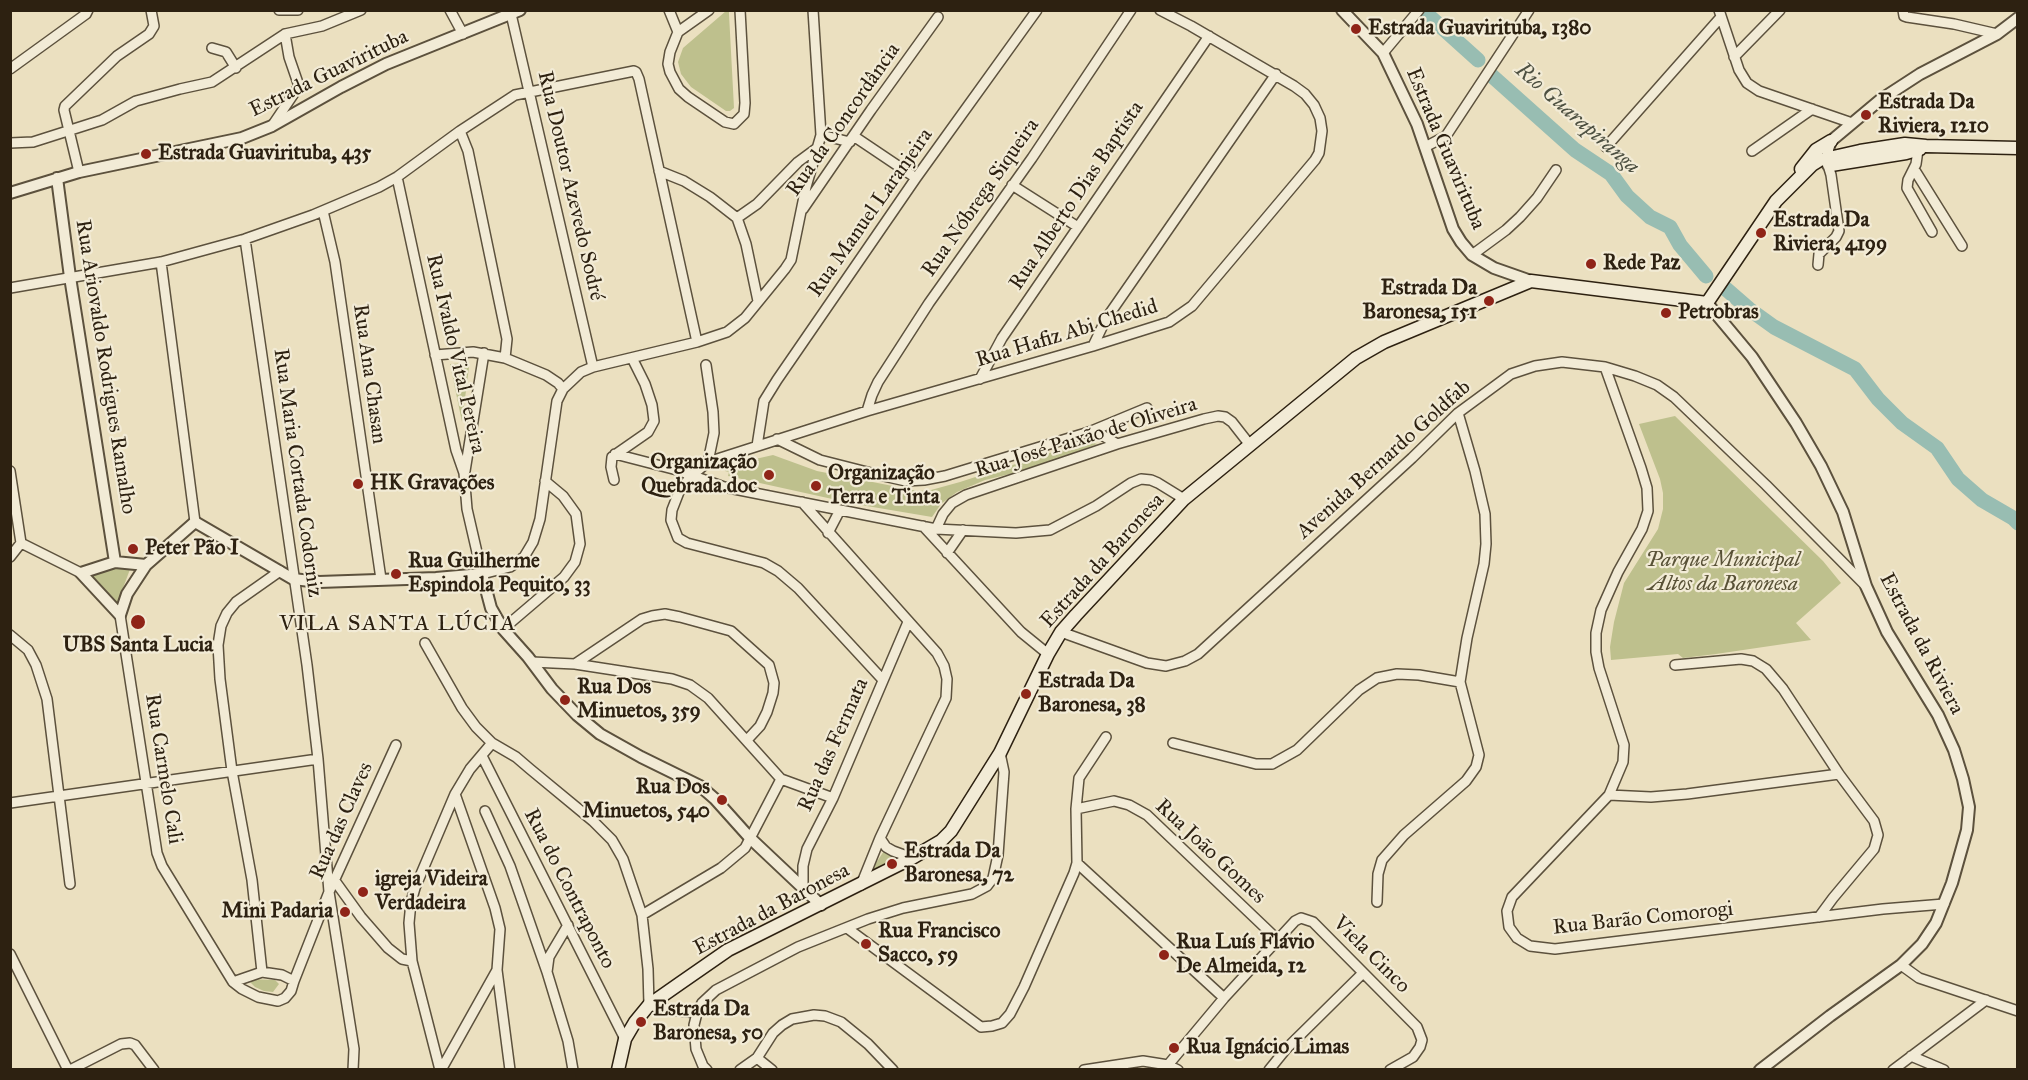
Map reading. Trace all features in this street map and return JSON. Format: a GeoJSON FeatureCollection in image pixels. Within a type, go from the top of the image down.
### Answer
{"type":"FeatureCollection","features":[{"type":"Feature","properties":{"kind":"main road"},"geometry":{"type":"LineString","coordinates":[[1707,303],[1762,220],[1795,181],[1810,156],[1823,144],[1831,141]]}},
{"type":"Feature","properties":{"kind":"main road"},"geometry":{"type":"LineString","coordinates":[[1795,181],[1831,163],[1922,148],[2018,148]]}},
{"type":"Feature","properties":{"kind":"main road","name":"Estrada Guavirituba"},"geometry":{"type":"LineString","coordinates":[[1531,281],[1707,303]]}},
{"type":"Feature","properties":{"kind":"main road","name":"Estrada da Baronesa"},"geometry":{"type":"LineString","coordinates":[[618,1070],[625,1039],[649,1005],[728,950],[912,858],[940,841],[951,831],[1000,753],[1061,632],[1184,499],[1356,358],[1371,349],[1531,281]]}},
{"type":"Feature","properties":{"kind":"street"},"geometry":{"type":"LineString","coordinates":[[10,69],[86,14],[88,10]]}},
{"type":"Feature","properties":{"kind":"street"},"geometry":{"type":"LineString","coordinates":[[79,172],[64,110],[67,103],[117,56],[149,34],[154,26],[151,10]]}},
{"type":"Feature","properties":{"kind":"street"},"geometry":{"type":"LineString","coordinates":[[279,10],[298,10]]}},
{"type":"Feature","properties":{"kind":"street"},"geometry":{"type":"LineString","coordinates":[[10,143],[33,142],[107,117],[136,101],[180,89],[206,85],[236,68],[285,34],[322,26],[361,10]]}},
{"type":"Feature","properties":{"kind":"street"},"geometry":{"type":"LineString","coordinates":[[450,10],[463,34]]}},
{"type":"Feature","properties":{"kind":"street"},"geometry":{"type":"LineString","coordinates":[[669,10],[678,32]]}},
{"type":"Feature","properties":{"kind":"street"},"geometry":{"type":"LineString","coordinates":[[709,10],[678,32],[670,51],[668,64],[680,89],[713,115],[724,122],[734,124],[744,114],[745,103],[740,10]]}},
{"type":"Feature","properties":{"kind":"street"},"geometry":{"type":"LineString","coordinates":[[195,522],[293,579],[319,582],[482,574],[510,567],[524,557],[533,542],[540,519],[557,401],[563,389],[581,372],[593,367],[697,342],[727,332],[735,327],[786,268],[790,260],[812,163],[821,135],[813,10]]}},
{"type":"Feature","properties":{"kind":"street","name":"Rua Manuel Laranjeira"},"geometry":{"type":"LineString","coordinates":[[757,446],[764,401],[916,178],[1037,10]]}},
{"type":"Feature","properties":{"kind":"street","name":"Rua Nóbrega Siqueira"},"geometry":{"type":"LineString","coordinates":[[867,411],[878,382],[929,303],[1039,149],[1131,10]]}},
{"type":"Feature","properties":{"kind":"street","name":"Rua Hafiz Abi Chedid"},"geometry":{"type":"LineString","coordinates":[[708,462],[867,411],[1169,322],[1186,311],[1315,160],[1321,144],[1322,131],[1320,118],[1314,105],[1305,94],[1209,36],[1160,10]]}},
{"type":"Feature","properties":{"kind":"street","name":"Estrada Guavirituba"},"geometry":{"type":"LineString","coordinates":[[1342,10],[1383,53],[1417,124],[1453,229],[1461,242],[1472,255],[1494,268],[1531,281]]}},
{"type":"Feature","properties":{"kind":"street"},"geometry":{"type":"LineString","coordinates":[[1383,53],[1419,10]]}},
{"type":"Feature","properties":{"kind":"street"},"geometry":{"type":"LineString","coordinates":[[1425,147],[1446,136],[1529,10]]}},
{"type":"Feature","properties":{"kind":"street"},"geometry":{"type":"LineString","coordinates":[[1734,57],[1780,10]]}},
{"type":"Feature","properties":{"kind":"street"},"geometry":{"type":"LineString","coordinates":[[1903,10],[1904,16],[1907,17],[1954,24],[1997,34]]}},
{"type":"Feature","properties":{"kind":"street","name":"Estrada Guavirituba"},"geometry":{"type":"LineString","coordinates":[[10,193],[79,172],[242,138],[272,126],[386,64],[516,12]]}},
{"type":"Feature","properties":{"kind":"street","name":"Rua Doutor Azevedo Sodré"},"geometry":{"type":"LineString","coordinates":[[516,12],[529,91],[593,367]]}},
{"type":"Feature","properties":{"kind":"street"},"geometry":{"type":"LineString","coordinates":[[1720,14],[1739,70],[1747,83],[1759,91],[1852,123]]}},
{"type":"Feature","properties":{"kind":"street"},"geometry":{"type":"LineString","coordinates":[[1606,147],[1720,14]]}},
{"type":"Feature","properties":{"kind":"street","name":"Rua da Concordância"},"geometry":{"type":"LineString","coordinates":[[800,214],[938,17]]}},
{"type":"Feature","properties":{"kind":"street"},"geometry":{"type":"LineString","coordinates":[[1818,265],[1819,254],[1839,231],[1828,149],[1831,141],[1900,85],[1997,34],[2018,18]]}},
{"type":"Feature","properties":{"kind":"street"},"geometry":{"type":"LineString","coordinates":[[272,126],[299,86],[289,57],[285,34]]}},
{"type":"Feature","properties":{"kind":"street","name":"Rua Alberto Dias Baptista"},"geometry":{"type":"LineString","coordinates":[[980,379],[991,356],[1209,36]]}},
{"type":"Feature","properties":{"kind":"street"},"geometry":{"type":"LineString","coordinates":[[212,48],[226,52],[236,68]]}},
{"type":"Feature","properties":{"kind":"street"},"geometry":{"type":"LineString","coordinates":[[10,288],[161,262],[245,239],[323,211],[379,187],[397,177],[460,131],[515,95],[633,71],[639,79],[697,342]]}},
{"type":"Feature","properties":{"kind":"street"},"geometry":{"type":"LineString","coordinates":[[1093,346],[1106,319],[1276,75]]}},
{"type":"Feature","properties":{"kind":"street"},"geometry":{"type":"LineString","coordinates":[[1752,151],[1812,109]]}},
{"type":"Feature","properties":{"kind":"street"},"geometry":{"type":"LineString","coordinates":[[1831,163],[1843,130]]}},
{"type":"Feature","properties":{"kind":"street"},"geometry":{"type":"LineString","coordinates":[[460,131],[468,151],[507,339],[505,358]]}},
{"type":"Feature","properties":{"kind":"street"},"geometry":{"type":"LineString","coordinates":[[821,135],[852,139],[916,178]]}},
{"type":"Feature","properties":{"kind":"street"},"geometry":{"type":"LineString","coordinates":[[737,218],[757,204],[798,162],[818,148]]}},
{"type":"Feature","properties":{"kind":"street"},"geometry":{"type":"LineString","coordinates":[[1922,148],[1908,180],[1907,188],[1932,232]]}},
{"type":"Feature","properties":{"kind":"street"},"geometry":{"type":"LineString","coordinates":[[1914,169],[1962,246]]}},
{"type":"Feature","properties":{"kind":"street"},"geometry":{"type":"LineString","coordinates":[[1472,255],[1520,217],[1537,198],[1556,170]]}},
{"type":"Feature","properties":{"kind":"street"},"geometry":{"type":"LineString","coordinates":[[659,171],[675,177],[710,197],[737,218],[746,244],[758,301]]}},
{"type":"Feature","properties":{"kind":"street","name":"Rua Ivaldo Vital Pereira"},"geometry":{"type":"LineString","coordinates":[[397,177],[456,450],[464,473],[467,508],[482,574]]}},
{"type":"Feature","properties":{"kind":"street","name":"Rua Ariovaldo Rodrigues Ramalho"},"geometry":{"type":"LineString","coordinates":[[57,178],[70,277],[115,562]]}},
{"type":"Feature","properties":{"kind":"street"},"geometry":{"type":"LineString","coordinates":[[1012,185],[1078,227]]}},
{"type":"Feature","properties":{"kind":"street","name":"Rua Ana Chasan"},"geometry":{"type":"LineString","coordinates":[[323,211],[335,262],[381,579]]}},
{"type":"Feature","properties":{"kind":"street","name":"Rua Maria Cortada Codorniz"},"geometry":{"type":"LineString","coordinates":[[245,239],[308,674],[318,759],[329,892],[354,1049],[353,1070]]}},
{"type":"Feature","properties":{"kind":"street"},"geometry":{"type":"LineString","coordinates":[[161,262],[195,522]]}},
{"type":"Feature","properties":{"kind":"street","name":"Estrada da Riviera"},"geometry":{"type":"LineString","coordinates":[[1707,303],[1752,357],[1796,423],[1821,466],[1843,512],[1866,586],[1887,632],[1938,715],[1954,750],[1969,807],[1967,830],[1944,904],[1936,923],[1922,944],[1901,965],[1760,1070]]}},
{"type":"Feature","properties":{"kind":"street"},"geometry":{"type":"LineString","coordinates":[[435,355],[460,352],[484,353],[505,358],[546,375],[563,389]]}},
{"type":"Feature","properties":{"kind":"street"},"geometry":{"type":"LineString","coordinates":[[464,473],[484,353]]}},
{"type":"Feature","properties":{"kind":"street"},"geometry":{"type":"LineString","coordinates":[[614,480],[610,462],[612,457],[648,432],[654,422],[652,405],[645,384],[632,358]]}},
{"type":"Feature","properties":{"kind":"street","name":"Avenida Bernardo Goldfab"},"geometry":{"type":"LineString","coordinates":[[1061,632],[1148,663],[1167,666],[1185,661],[1198,654],[1458,413],[1511,374],[1535,366],[1562,363],[1605,367],[1635,376],[1656,385],[1674,397],[1766,485],[1866,586]]}},
{"type":"Feature","properties":{"kind":"street"},"geometry":{"type":"LineString","coordinates":[[706,365],[714,433],[708,462],[691,476],[679,492],[672,510],[671,520],[678,538],[687,543],[764,563],[778,571],[798,588],[883,680]]}},
{"type":"Feature","properties":{"kind":"street","name":"Rua Barão Comorogi"},"geometry":{"type":"LineString","coordinates":[[1605,367],[1647,488],[1648,511],[1642,529],[1601,610],[1596,633],[1599,668],[1624,745],[1623,762],[1609,795],[1512,897],[1507,911],[1509,927],[1517,938],[1530,946],[1555,949],[1944,904]]}},
{"type":"Feature","properties":{"kind":"street"},"geometry":{"type":"LineString","coordinates":[[777,439],[820,460],[879,475],[906,480],[924,480],[945,476],[1089,432],[1147,408]]}},
{"type":"Feature","properties":{"kind":"street"},"geometry":{"type":"LineString","coordinates":[[1377,902],[1378,874],[1382,860],[1404,835],[1466,781],[1476,767],[1479,755],[1460,682],[1486,544],[1482,503],[1473,462],[1458,413]]}},
{"type":"Feature","properties":{"kind":"street","name":"Rua José Paixão de Oliveira"},"geometry":{"type":"LineString","coordinates":[[936,529],[943,514],[952,504],[966,495],[1117,444],[1218,416],[1225,417],[1232,422],[1250,445]]}},
{"type":"Feature","properties":{"kind":"street"},"geometry":{"type":"LineString","coordinates":[[1089,432],[1100,434],[1117,444]]}},
{"type":"Feature","properties":{"kind":"street"},"geometry":{"type":"LineString","coordinates":[[615,454],[677,470],[724,487],[936,529],[1016,533],[1050,530],[1141,479],[1158,483],[1184,499]]}},
{"type":"Feature","properties":{"kind":"street"},"geometry":{"type":"LineString","coordinates":[[10,471],[21,543],[10,557]]}},
{"type":"Feature","properties":{"kind":"street"},"geometry":{"type":"LineString","coordinates":[[503,629],[564,577],[575,562],[580,544],[576,514],[563,496],[545,481]]}},
{"type":"Feature","properties":{"kind":"street"},"geometry":{"type":"LineString","coordinates":[[802,502],[936,652],[944,666],[947,680],[946,698],[880,838],[861,885]]}},
{"type":"Feature","properties":{"kind":"street"},"geometry":{"type":"LineString","coordinates":[[828,533],[840,510]]}},
{"type":"Feature","properties":{"kind":"street"},"geometry":{"type":"LineString","coordinates":[[21,543],[81,573],[120,615],[128,594],[146,565],[195,522]]}},
{"type":"Feature","properties":{"kind":"street"},"geometry":{"type":"LineString","coordinates":[[923,526],[1021,632],[1048,654]]}},
{"type":"Feature","properties":{"kind":"street"},"geometry":{"type":"LineString","coordinates":[[947,553],[963,530]]}},
{"type":"Feature","properties":{"kind":"street"},"geometry":{"type":"LineString","coordinates":[[81,573],[115,562],[146,565]]}},
{"type":"Feature","properties":{"kind":"street"},"geometry":{"type":"LineString","coordinates":[[262,972],[252,880],[232,771],[219,679],[218,645],[221,626],[227,613],[236,602],[280,572]]}},
{"type":"Feature","properties":{"kind":"street"},"geometry":{"type":"LineString","coordinates":[[482,574],[491,608],[503,629],[552,689],[577,715],[600,734],[700,786],[750,838],[821,905]]}},
{"type":"Feature","properties":{"kind":"street"},"geometry":{"type":"LineString","coordinates":[[575,664],[642,620],[665,614],[731,631],[769,665],[774,683],[773,693],[760,726],[747,740]]}},
{"type":"Feature","properties":{"kind":"street","name":"Rua Carmelo Cali"},"geometry":{"type":"LineString","coordinates":[[120,615],[159,859],[233,982],[258,997],[278,1001],[285,998],[291,991],[294,981]]}},
{"type":"Feature","properties":{"kind":"street","name":"Rua das Fermata"},"geometry":{"type":"LineString","coordinates":[[803,886],[803,866],[807,849],[833,798],[908,621]]}},
{"type":"Feature","properties":{"kind":"street"},"geometry":{"type":"LineString","coordinates":[[10,635],[28,650],[43,685],[50,722],[70,884]]}},
{"type":"Feature","properties":{"kind":"street"},"geometry":{"type":"LineString","coordinates":[[425,643],[462,708],[476,727],[492,743],[516,757],[593,821],[612,840],[623,860],[642,915],[649,1005],[677,1012],[697,1013]]}},
{"type":"Feature","properties":{"kind":"street"},"geometry":{"type":"LineString","coordinates":[[1675,665],[1741,659],[1753,661],[1766,669],[1783,689],[1839,774],[1874,821],[1878,835],[1870,856],[1844,884],[1819,917]]}},
{"type":"Feature","properties":{"kind":"street"},"geometry":{"type":"LineString","coordinates":[[532,662],[575,664],[672,679],[690,685],[708,698],[781,779],[833,798]]}},
{"type":"Feature","properties":{"kind":"street"},"geometry":{"type":"LineString","coordinates":[[1173,743],[1256,764],[1272,764],[1297,750],[1359,690],[1377,678],[1397,674],[1460,682]]}},
{"type":"Feature","properties":{"kind":"street"},"geometry":{"type":"LineString","coordinates":[[848,928],[981,1027],[1002,1023],[1015,1005],[1046,940],[1077,863],[1078,778],[1106,737]]}},
{"type":"Feature","properties":{"kind":"street"},"geometry":{"type":"LineString","coordinates":[[440,1070],[412,962],[409,923],[411,902],[455,794],[470,769],[492,743]]}},
{"type":"Feature","properties":{"kind":"street","name":"Rua das Claves"},"geometry":{"type":"LineString","coordinates":[[294,981],[329,892],[396,745]]}},
{"type":"Feature","properties":{"kind":"street"},"geometry":{"type":"LineString","coordinates":[[707,1070],[696,1049],[694,1025],[697,1013],[709,995],[716,990],[798,947],[868,919],[903,908],[972,894],[987,886],[993,878],[998,855],[1004,772],[1000,753]]}},
{"type":"Feature","properties":{"kind":"street","name":"Rua do Contraponto"},"geometry":{"type":"LineString","coordinates":[[482,756],[625,1039]]}},
{"type":"Feature","properties":{"kind":"street"},"geometry":{"type":"LineString","coordinates":[[10,803],[318,759]]}},
{"type":"Feature","properties":{"kind":"street"},"geometry":{"type":"LineString","coordinates":[[1609,795],[1651,797],[1687,794],[1839,774]]}},
{"type":"Feature","properties":{"kind":"street"},"geometry":{"type":"LineString","coordinates":[[642,915],[721,868],[745,848],[781,779]]}},
{"type":"Feature","properties":{"kind":"street"},"geometry":{"type":"LineString","coordinates":[[455,794],[495,908],[500,929],[497,970],[510,1070]]}},
{"type":"Feature","properties":{"kind":"street","name":"Rua João Gomes"},"geometry":{"type":"LineString","coordinates":[[1076,809],[1114,801],[1130,805],[1147,815],[1278,940]]}},
{"type":"Feature","properties":{"kind":"street"},"geometry":{"type":"LineString","coordinates":[[485,810],[510,866],[547,972],[568,1041],[573,1070]]}},
{"type":"Feature","properties":{"kind":"street"},"geometry":{"type":"LineString","coordinates":[[880,838],[892,851],[912,858]]}},
{"type":"Feature","properties":{"kind":"street"},"geometry":{"type":"LineString","coordinates":[[1077,863],[1224,998]]}},
{"type":"Feature","properties":{"kind":"street"},"geometry":{"type":"LineString","coordinates":[[335,881],[361,917],[388,948],[402,959],[412,962]]}},
{"type":"Feature","properties":{"kind":"street","name":"Viela Cinco"},"geometry":{"type":"LineString","coordinates":[[1278,940],[1295,921],[1301,918],[1312,922],[1417,1027],[1422,1040],[1413,1058],[1389,1070]]}},
{"type":"Feature","properties":{"kind":"street"},"geometry":{"type":"LineString","coordinates":[[547,972],[549,957],[568,925]]}},
{"type":"Feature","properties":{"kind":"street"},"geometry":{"type":"LineString","coordinates":[[1168,1065],[1224,998],[1278,940]]}},
{"type":"Feature","properties":{"kind":"street"},"geometry":{"type":"LineString","coordinates":[[10,954],[69,1070],[121,1044],[130,1043],[154,1070]]}},
{"type":"Feature","properties":{"kind":"street"},"geometry":{"type":"LineString","coordinates":[[1901,965],[1919,978],[2018,1011]]}},
{"type":"Feature","properties":{"kind":"street"},"geometry":{"type":"LineString","coordinates":[[440,1070],[497,970]]}},
{"type":"Feature","properties":{"kind":"street"},"geometry":{"type":"LineString","coordinates":[[233,982],[262,972],[282,975],[294,981]]}},
{"type":"Feature","properties":{"kind":"street"},"geometry":{"type":"LineString","coordinates":[[1269,1070],[1286,1049],[1363,973]]}},
{"type":"Feature","properties":{"kind":"street"},"geometry":{"type":"LineString","coordinates":[[1893,1070],[1986,1000]]}},
{"type":"Feature","properties":{"kind":"street"},"geometry":{"type":"LineString","coordinates":[[740,1070],[757,1058],[773,1033],[782,1025],[792,1019],[814,1015],[841,1022],[868,1044],[893,1070]]}},
{"type":"Feature","properties":{"kind":"street"},"geometry":{"type":"LineString","coordinates":[[1911,1056],[1944,1070]]}},
{"type":"Feature","properties":{"kind":"street"},"geometry":{"type":"LineString","coordinates":[[757,1058],[772,1070]]}},
{"type":"Feature","properties":{"kind":"street"},"geometry":{"type":"LineString","coordinates":[[1084,1070],[1143,1061],[1168,1065],[1178,1070]]}},
{"type":"Feature","properties":{"kind":"green space"},"geometry":{"type":"Polygon","coordinates":[[[726,11],[729,11],[734,108],[730,111],[726,111],[691,87],[681,74],[678,62],[683,48],[726,11]]]}},
{"type":"Feature","properties":{"kind":"green space"},"geometry":{"type":"Polygon","coordinates":[[[469,363],[469,367],[462,422],[450,364],[469,363]]]}},
{"type":"Feature","properties":{"kind":"green space","name":"Parque Municipal Altos da Baronesa"},"geometry":{"type":"Polygon","coordinates":[[[1675,416],[1823,561],[1841,583],[1796,623],[1811,640],[1683,658],[1678,654],[1611,660],[1610,647],[1614,622],[1624,583],[1658,529],[1663,509],[1660,479],[1639,424],[1675,416]]]}},
{"type":"Feature","properties":{"kind":"green space"},"geometry":{"type":"Polygon","coordinates":[[[1087,441],[1097,444],[1039,467],[985,480],[957,492],[941,504],[932,517],[855,504],[728,476],[729,472],[725,471],[742,462],[773,455],[817,471],[918,491],[931,490],[1087,441]]]}},
{"type":"Feature","properties":{"kind":"green space"},"geometry":{"type":"Polygon","coordinates":[[[132,564],[117,604],[89,574],[95,569],[132,564]]]}},
{"type":"Feature","properties":{"kind":"green space"},"geometry":{"type":"Polygon","coordinates":[[[886,848],[897,861],[868,875],[886,848]]]}},
{"type":"Feature","properties":{"kind":"green space"},"geometry":{"type":"Polygon","coordinates":[[[247,979],[275,980],[279,984],[273,992],[264,991],[255,987],[247,979]]]}},
{"type":"Feature","properties":{"kind":"waterway","name":"Rio Guarapiranga"},"geometry":{"type":"LineString","coordinates":[[1428,15],[1478,60]]}},
{"type":"Feature","properties":{"kind":"waterway","name":"Rio Guarapiranga"},"geometry":{"type":"LineString","coordinates":[[1491,75],[1575,150],[1611,174],[1627,196],[1650,217],[1670,227],[1680,245],[1706,276]]}},
{"type":"Feature","properties":{"kind":"waterway","name":"Rio Guarapiranga"},"geometry":{"type":"LineString","coordinates":[[1726,289],[1774,327],[1855,369],[1878,399],[1902,423],[1937,448],[1958,479],[1982,500],[2018,523]]}},
{"type":"Feature","properties":{"kind":"place","name":"Estrada Guavirituba, 1380"},"geometry":{"type":"Point","coordinates":[1356,29]}},
{"type":"Feature","properties":{"kind":"place","name":"Estrada Da Riviera, 1210"},"geometry":{"type":"Point","coordinates":[1866,115]}},
{"type":"Feature","properties":{"kind":"place","name":"Estrada Guavirituba, 435"},"geometry":{"type":"Point","coordinates":[146,154]}},
{"type":"Feature","properties":{"kind":"place","name":"Estrada Da Riviera, 4199"},"geometry":{"type":"Point","coordinates":[1761,233]}},
{"type":"Feature","properties":{"kind":"place","name":"Rede Paz"},"geometry":{"type":"Point","coordinates":[1591,264]}},
{"type":"Feature","properties":{"kind":"place","name":"Estrada Da Baronesa, 151"},"geometry":{"type":"Point","coordinates":[1489,301]}},
{"type":"Feature","properties":{"kind":"place","name":"Petrobras"},"geometry":{"type":"Point","coordinates":[1666,313]}},
{"type":"Feature","properties":{"kind":"place","name":"Organização Quebrada.doc"},"geometry":{"type":"Point","coordinates":[769,475]}},
{"type":"Feature","properties":{"kind":"place","name":"HK Gravações"},"geometry":{"type":"Point","coordinates":[358,484]}},
{"type":"Feature","properties":{"kind":"place","name":"Organização Terra e Tinta"},"geometry":{"type":"Point","coordinates":[816,486]}},
{"type":"Feature","properties":{"kind":"place","name":"Peter Pão I"},"geometry":{"type":"Point","coordinates":[133,549]}},
{"type":"Feature","properties":{"kind":"place","name":"Rua Guilherme Espindola Pequito, 33"},"geometry":{"type":"Point","coordinates":[396,574]}},
{"type":"Feature","properties":{"kind":"place","name":"UBS Santa Lucia"},"geometry":{"type":"Point","coordinates":[138,622]}},
{"type":"Feature","properties":{"kind":"place","name":"Estrada Da Baronesa, 38"},"geometry":{"type":"Point","coordinates":[1026,694]}},
{"type":"Feature","properties":{"kind":"place","name":"Rua Dos Minuetos, 359"},"geometry":{"type":"Point","coordinates":[565,700]}},
{"type":"Feature","properties":{"kind":"place","name":"Rua Dos Minuetos, 540"},"geometry":{"type":"Point","coordinates":[722,800]}},
{"type":"Feature","properties":{"kind":"place","name":"Estrada Da Baronesa, 72"},"geometry":{"type":"Point","coordinates":[892,864]}},
{"type":"Feature","properties":{"kind":"place","name":"igreja Videira Verdadeira"},"geometry":{"type":"Point","coordinates":[363,892]}},
{"type":"Feature","properties":{"kind":"place","name":"Mini Padaria"},"geometry":{"type":"Point","coordinates":[345,912]}},
{"type":"Feature","properties":{"kind":"place","name":"Rua Francisco Sacco, 59"},"geometry":{"type":"Point","coordinates":[866,944]}},
{"type":"Feature","properties":{"kind":"place","name":"Rua Luís Flávio De Almeida, 12"},"geometry":{"type":"Point","coordinates":[1164,955]}},
{"type":"Feature","properties":{"kind":"place","name":"Estrada Da Baronesa, 50"},"geometry":{"type":"Point","coordinates":[641,1022]}},
{"type":"Feature","properties":{"kind":"place","name":"Rua Ignácio Limas"},"geometry":{"type":"Point","coordinates":[1174,1048]}},
{"type":"Feature","properties":{"kind":"district","name":"VILA SANTA LÚCIA"},"geometry":{"type":"Point","coordinates":[398,625]}}]}
